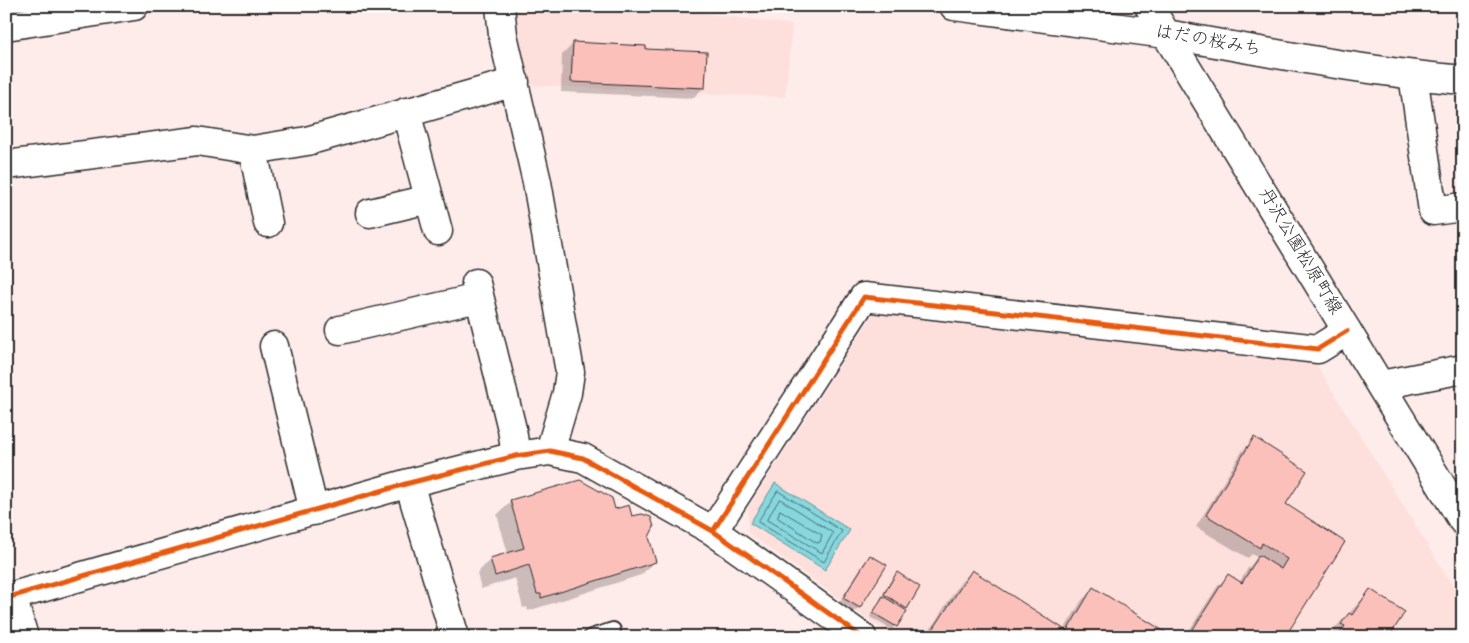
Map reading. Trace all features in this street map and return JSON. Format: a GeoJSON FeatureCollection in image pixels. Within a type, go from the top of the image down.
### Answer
{"type":"FeatureCollection","features":[{"type":"Feature","properties":{"kind":"street"},"geometry":{"type":"LineString","coordinates":[[6,26],[134,6]]}},
{"type":"Feature","properties":{"kind":"street"},"geometry":{"type":"LineString","coordinates":[[500,6],[503,34],[537,182],[570,372],[567,392],[550,451]]}},
{"type":"Feature","properties":{"kind":"street","name":"はだの桜みち"},"geometry":{"type":"LineString","coordinates":[[954,6],[1166,34],[1294,57],[1414,75],[1463,80]]}},
{"type":"Feature","properties":{"kind":"street","name":"丹沢公園松原町線"},"geometry":{"type":"LineString","coordinates":[[1149,6],[1463,521]]}},
{"type":"Feature","properties":{"kind":"street"},"geometry":{"type":"LineString","coordinates":[[1414,75],[1433,212],[1463,207]]}},
{"type":"Feature","properties":{"kind":"street"},"geometry":{"type":"LineString","coordinates":[[6,165],[197,141],[253,150],[307,141],[515,82]]}},
{"type":"Feature","properties":{"kind":"street"},"geometry":{"type":"LineString","coordinates":[[406,112],[438,232]]}},
{"type":"Feature","properties":{"kind":"street"},"geometry":{"type":"LineString","coordinates":[[253,150],[268,223]]}},
{"type":"Feature","properties":{"kind":"street"},"geometry":{"type":"LineString","coordinates":[[370,213],[429,198]]}},
{"type":"Feature","properties":{"kind":"street"},"geometry":{"type":"LineString","coordinates":[[340,330],[375,332],[477,290],[512,428],[516,456]]}},
{"type":"Feature","properties":{"kind":"street"},"geometry":{"type":"LineString","coordinates":[[713,531],[864,298],[1318,349],[1347,331]]}},
{"type":"Feature","properties":{"kind":"street"},"geometry":{"type":"LineString","coordinates":[[274,346],[314,511]]}},
{"type":"Feature","properties":{"kind":"street"},"geometry":{"type":"LineString","coordinates":[[1381,385],[1463,369]]}},
{"type":"Feature","properties":{"kind":"street"},"geometry":{"type":"LineString","coordinates":[[24,637],[9,597],[409,483],[516,456],[550,451],[583,458],[713,531],[862,637]]}},
{"type":"Feature","properties":{"kind":"street"},"geometry":{"type":"LineString","coordinates":[[409,483],[455,637]]}},
{"type":"Feature","properties":{"kind":"lane"},"geometry":{"type":"LineString","coordinates":[[592,637],[613,630]]}},
{"type":"Feature","properties":{"kind":"shaded area"},"geometry":{"type":"Polygon","coordinates":[[[511,6],[647,6],[792,25],[785,97],[525,85],[511,6]]]}},
{"type":"Feature","properties":{"kind":"shaded area"},"geometry":{"type":"Polygon","coordinates":[[[878,307],[1314,361],[1463,603],[1463,637],[893,637],[748,533],[748,508],[878,307]]]}},
{"type":"Feature","properties":{"kind":"water"},"geometry":{"type":"Polygon","coordinates":[[[775,483],[850,530],[825,570],[750,523],[775,483]]]}},
{"type":"Feature","properties":{"kind":"building"},"geometry":{"type":"Polygon","coordinates":[[[573,42],[646,46],[646,49],[707,52],[705,88],[571,82],[573,42]]]}},
{"type":"Feature","properties":{"kind":"building"},"geometry":{"type":"Polygon","coordinates":[[[1254,437],[1307,471],[1286,504],[1345,542],[1285,637],[1188,637],[1228,574],[1242,583],[1259,555],[1281,569],[1287,559],[1262,543],[1260,548],[1206,515],[1254,437]]]}},
{"type":"Feature","properties":{"kind":"building"},"geometry":{"type":"Polygon","coordinates":[[[580,480],[612,498],[615,509],[629,505],[632,516],[642,514],[651,517],[654,527],[649,537],[656,562],[541,598],[541,594],[537,594],[529,565],[495,576],[490,558],[524,548],[510,500],[580,480]]]}},
{"type":"Feature","properties":{"kind":"building"},"geometry":{"type":"Polygon","coordinates":[[[870,555],[887,565],[860,608],[843,598],[870,555]]]}},
{"type":"Feature","properties":{"kind":"building"},"geometry":{"type":"Polygon","coordinates":[[[972,570],[1067,631],[1093,587],[1173,637],[928,637],[972,570]]]}},
{"type":"Feature","properties":{"kind":"building"},"geometry":{"type":"Polygon","coordinates":[[[897,572],[920,587],[907,609],[884,594],[897,572]]]}},
{"type":"Feature","properties":{"kind":"building"},"geometry":{"type":"Polygon","coordinates":[[[1370,589],[1405,612],[1389,637],[1338,637],[1345,626],[1341,624],[1349,613],[1352,615],[1370,589]]]}},
{"type":"Feature","properties":{"kind":"building"},"geometry":{"type":"Polygon","coordinates":[[[883,596],[907,611],[897,627],[873,613],[883,596]]]}},
{"type":"Feature","properties":{"kind":"cycle path"},"geometry":{"type":"LineString","coordinates":[[713,531],[864,297],[1318,349],[1347,331]]}},
{"type":"Feature","properties":{"kind":"cycle path"},"geometry":{"type":"LineString","coordinates":[[6,598],[409,483],[516,456],[550,451],[583,458],[713,531],[862,637]]}}]}
